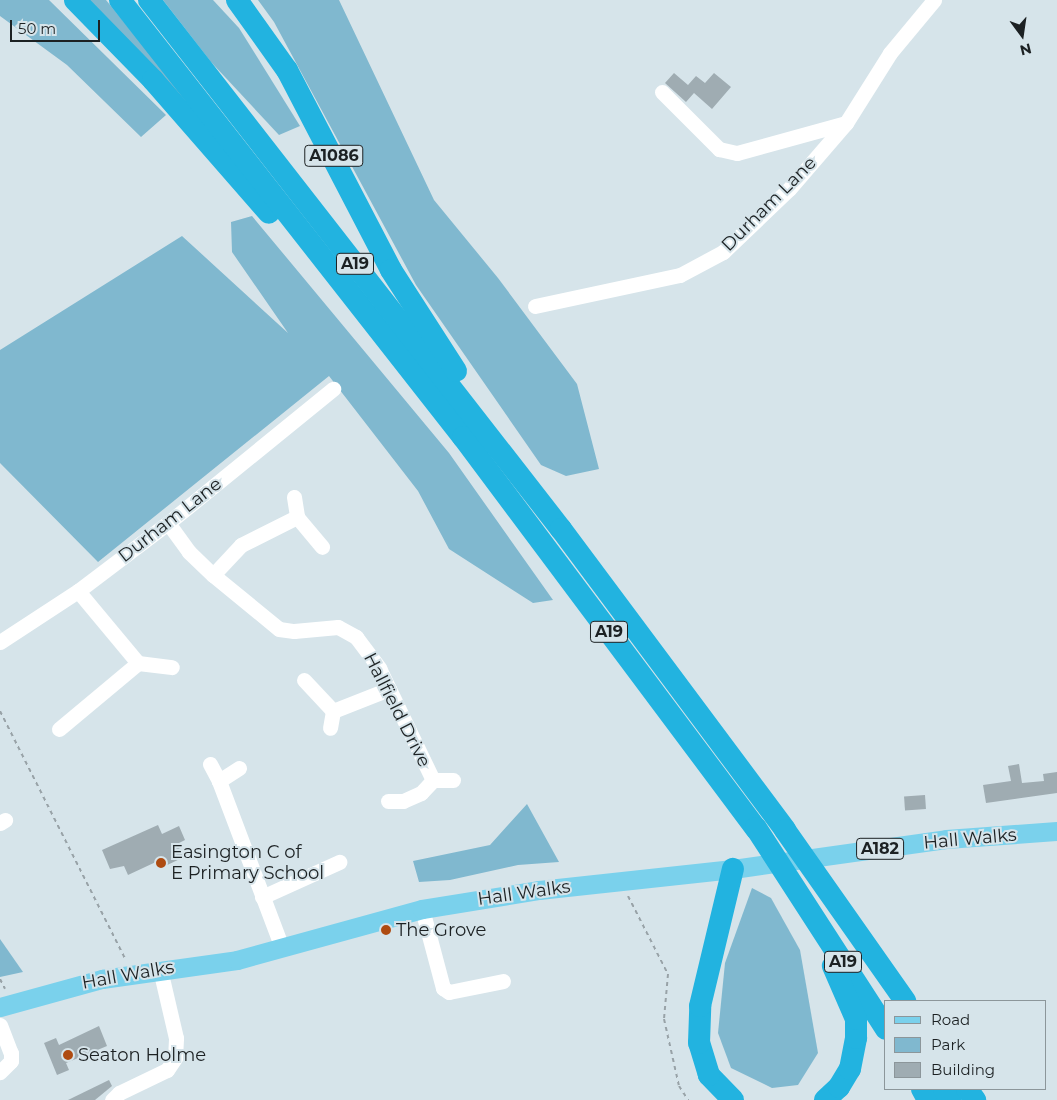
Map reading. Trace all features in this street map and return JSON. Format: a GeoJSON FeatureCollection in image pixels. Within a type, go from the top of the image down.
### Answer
{"type":"FeatureCollection","features":[{"type":"Feature","properties":{"kind":"highway"},"geometry":{"type":"LineString","coordinates":[[75,0],[153,80],[463,437]]}},
{"type":"Feature","properties":{"kind":"highway","name":"A19"},"geometry":{"type":"LineString","coordinates":[[120,0],[463,437],[756,828],[884,1026]]}},
{"type":"Feature","properties":{"kind":"highway","name":"A19"},"geometry":{"type":"LineString","coordinates":[[149,0],[561,529],[785,830],[821,882],[894,1000]]}},
{"type":"Feature","properties":{"kind":"highway","name":"A1086"},"geometry":{"type":"LineString","coordinates":[[237,0],[287,70],[315,119],[391,270],[561,529]]}},
{"type":"Feature","properties":{"kind":"highway"},"geometry":{"type":"LineString","coordinates":[[733,869],[700,1006],[699,1043],[709,1075],[733,1100]]}},
{"type":"Feature","properties":{"kind":"highway"},"geometry":{"type":"LineString","coordinates":[[821,882],[904,1000]]}},
{"type":"Feature","properties":{"kind":"highway"},"geometry":{"type":"LineString","coordinates":[[801,895],[856,1019],[850,1069],[839,1087],[825,1100]]}},
{"type":"Feature","properties":{"kind":"main road","name":"Hall Walks"},"geometry":{"type":"LineString","coordinates":[[0,1007],[64,987],[133,973],[237,960],[422,909],[620,880],[733,869],[946,839],[1057,831]]}},
{"type":"Feature","properties":{"kind":"street","name":"Durham Lane"},"geometry":{"type":"LineString","coordinates":[[534,306],[680,275],[702,266],[723,252],[789,189],[846,124],[890,53],[934,0]]}},
{"type":"Feature","properties":{"kind":"street"},"geometry":{"type":"LineString","coordinates":[[662,92],[719,149],[737,153],[846,124]]}},
{"type":"Feature","properties":{"kind":"street","name":"Durham Lane"},"geometry":{"type":"LineString","coordinates":[[0,642],[78,591],[168,523],[333,389]]}},
{"type":"Feature","properties":{"kind":"street"},"geometry":{"type":"LineString","coordinates":[[294,497],[297,517],[322,546]]}},
{"type":"Feature","properties":{"kind":"street"},"geometry":{"type":"LineString","coordinates":[[213,575],[241,545],[297,517]]}},
{"type":"Feature","properties":{"kind":"street","name":"Hallfield Drive"},"geometry":{"type":"LineString","coordinates":[[168,523],[189,552],[213,575],[279,629],[294,631],[338,627],[356,637],[369,652],[389,689],[433,780]]}},
{"type":"Feature","properties":{"kind":"street"},"geometry":{"type":"LineString","coordinates":[[78,591],[138,663],[172,667]]}},
{"type":"Feature","properties":{"kind":"street"},"geometry":{"type":"LineString","coordinates":[[59,729],[138,663]]}},
{"type":"Feature","properties":{"kind":"street"},"geometry":{"type":"LineString","coordinates":[[304,680],[333,711]]}},
{"type":"Feature","properties":{"kind":"street"},"geometry":{"type":"LineString","coordinates":[[333,711],[389,689]]}},
{"type":"Feature","properties":{"kind":"street"},"geometry":{"type":"LineString","coordinates":[[330,728],[333,711]]}},
{"type":"Feature","properties":{"kind":"street"},"geometry":{"type":"LineString","coordinates":[[210,764],[219,781],[282,948]]}},
{"type":"Feature","properties":{"kind":"street"},"geometry":{"type":"LineString","coordinates":[[219,781],[239,768]]}},
{"type":"Feature","properties":{"kind":"street","name":"Hallfield Drive"},"geometry":{"type":"LineString","coordinates":[[388,801],[403,800],[421,793],[433,780],[453,780]]}},
{"type":"Feature","properties":{"kind":"street"},"geometry":{"type":"LineString","coordinates":[[262,897],[339,862]]}},
{"type":"Feature","properties":{"kind":"street"},"geometry":{"type":"LineString","coordinates":[[422,909],[443,988],[449,992],[503,981]]}},
{"type":"Feature","properties":{"kind":"street"},"geometry":{"type":"LineString","coordinates":[[112,1100],[119,1093],[167,1070],[176,1058],[176,1038],[160,969]]}},
{"type":"Feature","properties":{"kind":"street"},"geometry":{"type":"LineString","coordinates":[[0,1025],[11,1053],[11,1061],[0,1072]]}},
{"type":"Feature","properties":{"kind":"path"},"geometry":{"type":"LineString","coordinates":[[0,712],[133,973]]}},
{"type":"Feature","properties":{"kind":"path"},"geometry":{"type":"LineString","coordinates":[[620,880],[668,974],[664,1019],[679,1086],[688,1100]]}},
{"type":"Feature","properties":{"kind":"green space"},"geometry":{"type":"Polygon","coordinates":[[[0,0],[49,0],[166,115],[141,137],[67,65],[0,16],[0,0]]]}},
{"type":"Feature","properties":{"kind":"green space"},"geometry":{"type":"Polygon","coordinates":[[[85,0],[106,0],[208,126],[85,0]]]}},
{"type":"Feature","properties":{"kind":"green space"},"geometry":{"type":"Polygon","coordinates":[[[163,0],[213,0],[239,28],[300,126],[279,135],[211,62],[163,0]]]}},
{"type":"Feature","properties":{"kind":"green space"},"geometry":{"type":"Polygon","coordinates":[[[258,0],[339,0],[434,200],[498,278],[577,384],[599,469],[566,476],[541,465],[416,285],[274,22],[258,0]]]}},
{"type":"Feature","properties":{"kind":"green space"},"geometry":{"type":"Polygon","coordinates":[[[252,216],[449,453],[553,600],[533,603],[449,549],[418,491],[329,376],[98,562],[0,463],[0,350],[182,236],[288,333],[232,252],[231,222],[252,216]]]}},
{"type":"Feature","properties":{"kind":"green space"},"geometry":{"type":"Polygon","coordinates":[[[527,804],[559,862],[518,865],[450,880],[419,882],[413,861],[490,845],[527,804]]]}},
{"type":"Feature","properties":{"kind":"green space"},"geometry":{"type":"Polygon","coordinates":[[[752,888],[771,898],[800,950],[818,1053],[798,1085],[772,1088],[731,1068],[718,1033],[725,963],[752,888]]]}},
{"type":"Feature","properties":{"kind":"green space"},"geometry":{"type":"Polygon","coordinates":[[[0,939],[23,972],[0,977],[0,939]]]}},
{"type":"Feature","properties":{"kind":"building"},"geometry":{"type":"Polygon","coordinates":[[[674,73],[688,85],[696,76],[705,83],[714,73],[731,87],[712,109],[694,93],[686,102],[665,83],[674,73]]]}},
{"type":"Feature","properties":{"kind":"building"},"geometry":{"type":"Polygon","coordinates":[[[1019,764],[1022,783],[1044,781],[1043,774],[1057,772],[1057,793],[986,803],[983,785],[1011,781],[1008,766],[1019,764]]]}},
{"type":"Feature","properties":{"kind":"building"},"geometry":{"type":"Polygon","coordinates":[[[925,795],[926,809],[905,810],[904,796],[925,795]]]}},
{"type":"Feature","properties":{"kind":"building"},"geometry":{"type":"Polygon","coordinates":[[[158,825],[162,834],[179,826],[185,840],[177,844],[184,857],[161,868],[158,861],[128,875],[124,866],[110,869],[102,850],[158,825]]]}},
{"type":"Feature","properties":{"kind":"building","name":"Seaton Holme"},"geometry":{"type":"Polygon","coordinates":[[[99,1026],[107,1046],[66,1063],[69,1070],[57,1075],[44,1043],[56,1038],[59,1045],[99,1026]]]}},
{"type":"Feature","properties":{"kind":"building"},"geometry":{"type":"Polygon","coordinates":[[[109,1080],[112,1086],[95,1100],[68,1100],[109,1080]]]}},
{"type":"Feature","properties":{"kind":"place","name":"Easington C of E Primary School"},"geometry":{"type":"Point","coordinates":[161,863]}},
{"type":"Feature","properties":{"kind":"place","name":"The Grove"},"geometry":{"type":"Point","coordinates":[386,930]}},
{"type":"Feature","properties":{"kind":"place","name":"Seaton Holme"},"geometry":{"type":"Point","coordinates":[68,1055]}}]}
